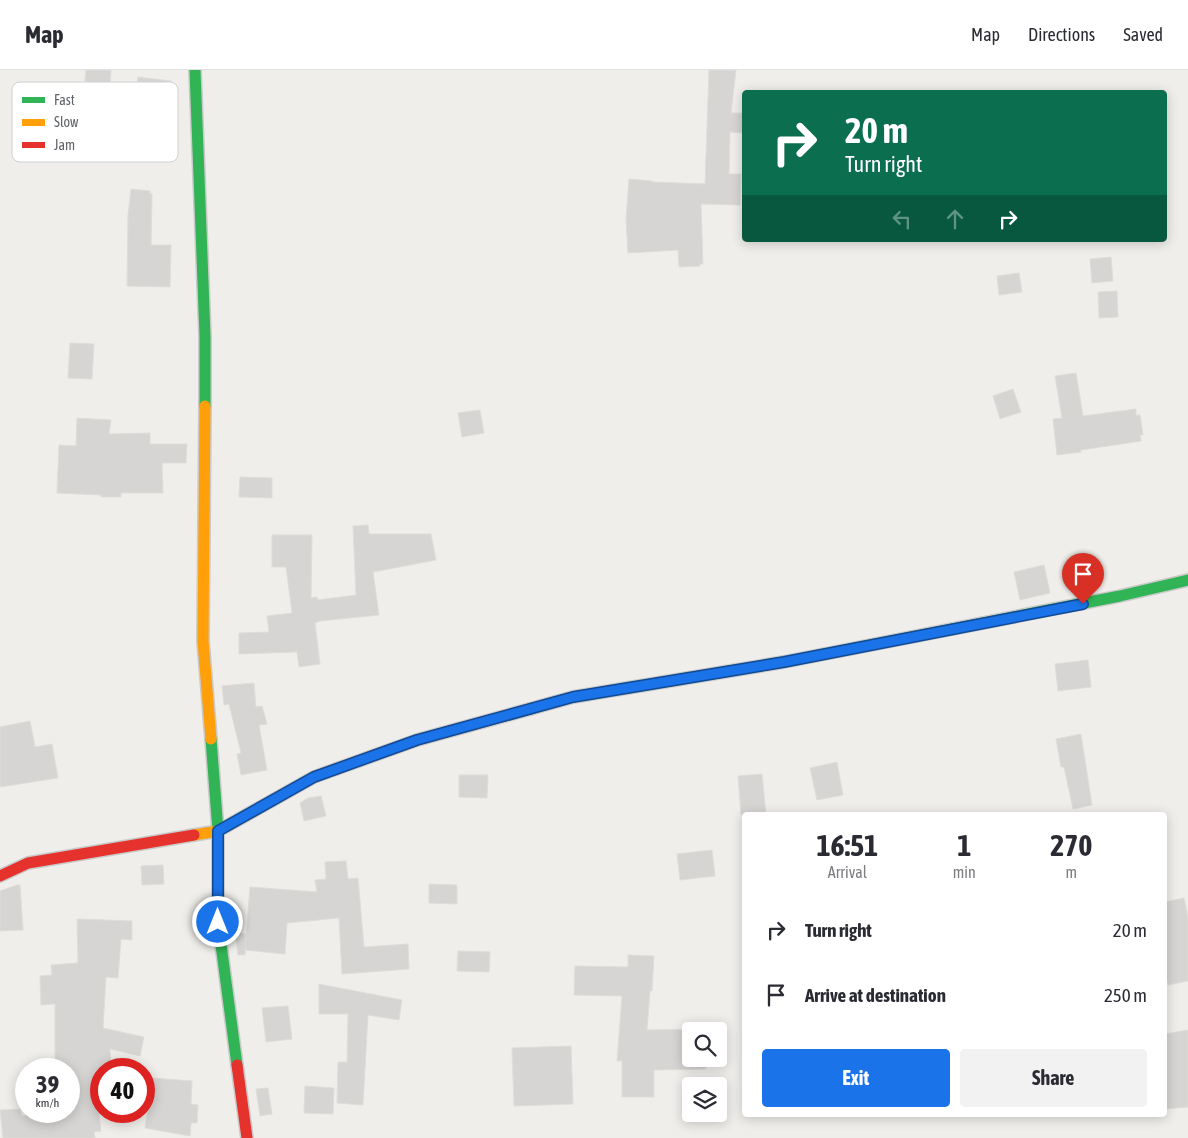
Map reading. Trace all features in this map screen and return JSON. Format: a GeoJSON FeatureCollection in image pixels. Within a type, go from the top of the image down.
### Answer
{"type":"FeatureCollection","features":[{"type":"Feature","properties":{"kind":"street"},"geometry":{"type":"LineString","coordinates":[[195,70],[204,336],[203,641],[218,831],[218,922],[247,1138]]}},
{"type":"Feature","properties":{"kind":"street"},"geometry":{"type":"LineString","coordinates":[[0,876],[28,863],[218,831],[314,777],[417,740],[573,697],[784,662],[1120,596],[1188,580]]}},
{"type":"Feature","properties":{"kind":"building"},"geometry":{"type":"Polygon","coordinates":[[[86,70],[111,70],[110,82],[85,82],[86,70]]]}},
{"type":"Feature","properties":{"kind":"building"},"geometry":{"type":"Polygon","coordinates":[[[709,70],[736,70],[731,113],[742,113],[742,133],[730,132],[729,174],[741,174],[740,205],[701,204],[703,264],[700,264],[700,266],[679,267],[678,250],[628,253],[626,219],[629,179],[705,184],[709,70]]]}},
{"type":"Feature","properties":{"kind":"building"},"geometry":{"type":"Polygon","coordinates":[[[138,77],[171,81],[171,82],[137,82],[138,77]]]}},
{"type":"Feature","properties":{"kind":"building"},"geometry":{"type":"Polygon","coordinates":[[[131,189],[150,191],[150,194],[152,194],[151,245],[171,245],[170,287],[127,286],[128,215],[131,189]]]}},
{"type":"Feature","properties":{"kind":"building"},"geometry":{"type":"Polygon","coordinates":[[[1111,257],[1113,281],[1092,283],[1090,259],[1111,257]]]}},
{"type":"Feature","properties":{"kind":"building"},"geometry":{"type":"Polygon","coordinates":[[[1019,273],[1022,292],[999,295],[997,276],[1019,273]]]}},
{"type":"Feature","properties":{"kind":"building"},"geometry":{"type":"Polygon","coordinates":[[[1117,291],[1118,317],[1099,318],[1098,292],[1117,291]]]}},
{"type":"Feature","properties":{"kind":"building"},"geometry":{"type":"Polygon","coordinates":[[[70,343],[94,344],[92,379],[68,378],[70,343]]]}},
{"type":"Feature","properties":{"kind":"building"},"geometry":{"type":"Polygon","coordinates":[[[1076,373],[1083,416],[1136,409],[1136,415],[1140,415],[1143,435],[1140,435],[1141,441],[1057,455],[1053,419],[1062,418],[1055,376],[1076,373]]]}},
{"type":"Feature","properties":{"kind":"building"},"geometry":{"type":"Polygon","coordinates":[[[1013,389],[1021,412],[1000,419],[993,396],[1013,389]]]}},
{"type":"Feature","properties":{"kind":"building"},"geometry":{"type":"Polygon","coordinates":[[[480,410],[484,433],[462,437],[458,413],[480,410]]]}},
{"type":"Feature","properties":{"kind":"building"},"geometry":{"type":"Polygon","coordinates":[[[77,418],[111,420],[109,434],[150,433],[150,444],[187,444],[186,463],[162,463],[163,493],[121,493],[121,497],[101,497],[101,495],[57,493],[59,445],[76,446],[77,418]]]}},
{"type":"Feature","properties":{"kind":"building"},"geometry":{"type":"Polygon","coordinates":[[[240,477],[272,478],[272,498],[239,497],[240,477]]]}},
{"type":"Feature","properties":{"kind":"building"},"geometry":{"type":"Polygon","coordinates":[[[368,525],[369,534],[431,534],[436,560],[373,572],[379,615],[315,623],[320,664],[299,667],[297,652],[239,654],[239,633],[269,632],[267,616],[292,613],[286,567],[272,567],[272,535],[312,535],[311,598],[317,597],[318,600],[356,595],[353,526],[368,525]]]}},
{"type":"Feature","properties":{"kind":"building"},"geometry":{"type":"Polygon","coordinates":[[[1044,565],[1050,593],[1020,600],[1014,572],[1044,565]]]}},
{"type":"Feature","properties":{"kind":"building"},"geometry":{"type":"Polygon","coordinates":[[[1088,660],[1091,687],[1058,691],[1055,664],[1088,660]]]}},
{"type":"Feature","properties":{"kind":"building"},"geometry":{"type":"Polygon","coordinates":[[[254,683],[256,707],[262,706],[267,724],[259,725],[267,770],[241,775],[237,754],[241,753],[229,704],[224,705],[222,686],[254,683]]]}},
{"type":"Feature","properties":{"kind":"building"},"geometry":{"type":"Polygon","coordinates":[[[30,721],[35,747],[52,744],[58,778],[0,787],[0,727],[30,721]]]}},
{"type":"Feature","properties":{"kind":"building"},"geometry":{"type":"Polygon","coordinates":[[[1081,734],[1092,805],[1073,809],[1064,767],[1061,767],[1056,739],[1081,734]]]}},
{"type":"Feature","properties":{"kind":"building"},"geometry":{"type":"Polygon","coordinates":[[[837,762],[843,795],[817,800],[810,768],[837,762]]]}},
{"type":"Feature","properties":{"kind":"building"},"geometry":{"type":"Polygon","coordinates":[[[762,774],[766,812],[742,812],[741,815],[738,776],[762,774]]]}},
{"type":"Feature","properties":{"kind":"building"},"geometry":{"type":"Polygon","coordinates":[[[459,775],[488,775],[487,798],[459,797],[459,775]]]}},
{"type":"Feature","properties":{"kind":"building"},"geometry":{"type":"Polygon","coordinates":[[[321,796],[326,816],[304,821],[300,803],[308,798],[321,796]]]}},
{"type":"Feature","properties":{"kind":"building"},"geometry":{"type":"Polygon","coordinates":[[[712,850],[715,876],[680,880],[677,854],[712,850]]]}},
{"type":"Feature","properties":{"kind":"building"},"geometry":{"type":"Polygon","coordinates":[[[346,861],[348,879],[358,878],[364,947],[408,944],[409,969],[342,974],[339,918],[287,923],[285,954],[245,950],[250,887],[317,892],[315,880],[326,879],[325,862],[346,861]]]}},
{"type":"Feature","properties":{"kind":"building"},"geometry":{"type":"Polygon","coordinates":[[[163,865],[164,884],[142,885],[141,866],[163,865]]]}},
{"type":"Feature","properties":{"kind":"building"},"geometry":{"type":"Polygon","coordinates":[[[429,884],[457,885],[457,904],[429,903],[429,884]]]}},
{"type":"Feature","properties":{"kind":"building"},"geometry":{"type":"Polygon","coordinates":[[[20,885],[23,930],[0,931],[0,891],[20,885]]]}},
{"type":"Feature","properties":{"kind":"building"},"geometry":{"type":"Polygon","coordinates":[[[1184,898],[1188,917],[1188,981],[1168,985],[1167,980],[1167,902],[1184,898]]]}},
{"type":"Feature","properties":{"kind":"building"},"geometry":{"type":"Polygon","coordinates":[[[77,919],[132,921],[132,940],[121,939],[118,978],[106,977],[103,1028],[144,1037],[140,1056],[110,1049],[110,1058],[90,1058],[90,1123],[100,1123],[101,1131],[94,1132],[95,1138],[3,1138],[0,1110],[15,1109],[15,1123],[80,1123],[80,1058],[55,1058],[55,1004],[41,1005],[40,976],[52,975],[51,965],[78,963],[77,919]]]}},
{"type":"Feature","properties":{"kind":"building"},"geometry":{"type":"Polygon","coordinates":[[[235,933],[246,934],[245,955],[238,955],[235,933]]]}},
{"type":"Feature","properties":{"kind":"building"},"geometry":{"type":"Polygon","coordinates":[[[458,951],[490,952],[489,972],[457,971],[458,951]]]}},
{"type":"Feature","properties":{"kind":"building"},"geometry":{"type":"Polygon","coordinates":[[[628,955],[654,956],[647,1030],[682,1029],[682,1067],[706,1067],[706,1069],[654,1070],[654,1097],[622,1097],[622,1061],[617,1061],[622,996],[574,995],[575,966],[628,967],[628,955]]]}},
{"type":"Feature","properties":{"kind":"building"},"geometry":{"type":"Polygon","coordinates":[[[319,984],[402,1000],[399,1020],[368,1015],[363,1105],[337,1103],[338,1062],[347,1062],[348,1014],[319,1014],[319,984]]]}},
{"type":"Feature","properties":{"kind":"building"},"geometry":{"type":"Polygon","coordinates":[[[288,1006],[292,1039],[266,1042],[262,1008],[288,1006]]]}},
{"type":"Feature","properties":{"kind":"building"},"geometry":{"type":"Polygon","coordinates":[[[1188,1030],[1188,1107],[1167,1109],[1167,1034],[1188,1030]]]}},
{"type":"Feature","properties":{"kind":"building"},"geometry":{"type":"Polygon","coordinates":[[[571,1046],[573,1104],[514,1106],[512,1048],[571,1046]]]}},
{"type":"Feature","properties":{"kind":"building"},"geometry":{"type":"Polygon","coordinates":[[[155,1078],[192,1081],[191,1104],[198,1105],[197,1123],[191,1123],[190,1136],[145,1128],[146,1123],[155,1123],[155,1078]]]}},
{"type":"Feature","properties":{"kind":"building"},"geometry":{"type":"Polygon","coordinates":[[[305,1086],[334,1088],[333,1114],[304,1113],[305,1086]]]}},
{"type":"Feature","properties":{"kind":"building"},"geometry":{"type":"Polygon","coordinates":[[[268,1088],[272,1114],[260,1116],[256,1089],[268,1088]]]}},
{"type":"Feature","properties":{"kind":"traffic: fast"},"geometry":{"type":"LineString","coordinates":[[195,70],[205,336],[205,406]]}},
{"type":"Feature","properties":{"kind":"traffic: fast"},"geometry":{"type":"LineString","coordinates":[[530,709],[573,697],[784,662],[1120,596],[1188,580]]}},
{"type":"Feature","properties":{"kind":"traffic: fast"},"geometry":{"type":"LineString","coordinates":[[211,739],[218,831],[218,922],[237,1065]]}},
{"type":"Feature","properties":{"kind":"traffic: slow"},"geometry":{"type":"LineString","coordinates":[[205,406],[203,641],[211,739]]}},
{"type":"Feature","properties":{"kind":"traffic: slow"},"geometry":{"type":"LineString","coordinates":[[194,835],[218,831],[314,777],[336,769]]}},
{"type":"Feature","properties":{"kind":"traffic: jam"},"geometry":{"type":"LineString","coordinates":[[336,769],[417,740],[530,709]]}},
{"type":"Feature","properties":{"kind":"traffic: jam"},"geometry":{"type":"LineString","coordinates":[[0,876],[28,863],[194,835]]}},
{"type":"Feature","properties":{"kind":"traffic: jam"},"geometry":{"type":"LineString","coordinates":[[237,1065],[247,1138]]}},
{"type":"Feature","properties":{"kind":"route"},"geometry":{"type":"LineString","coordinates":[[218,922],[218,831],[314,777],[417,740],[573,697],[784,662],[1083,604]]}}]}
